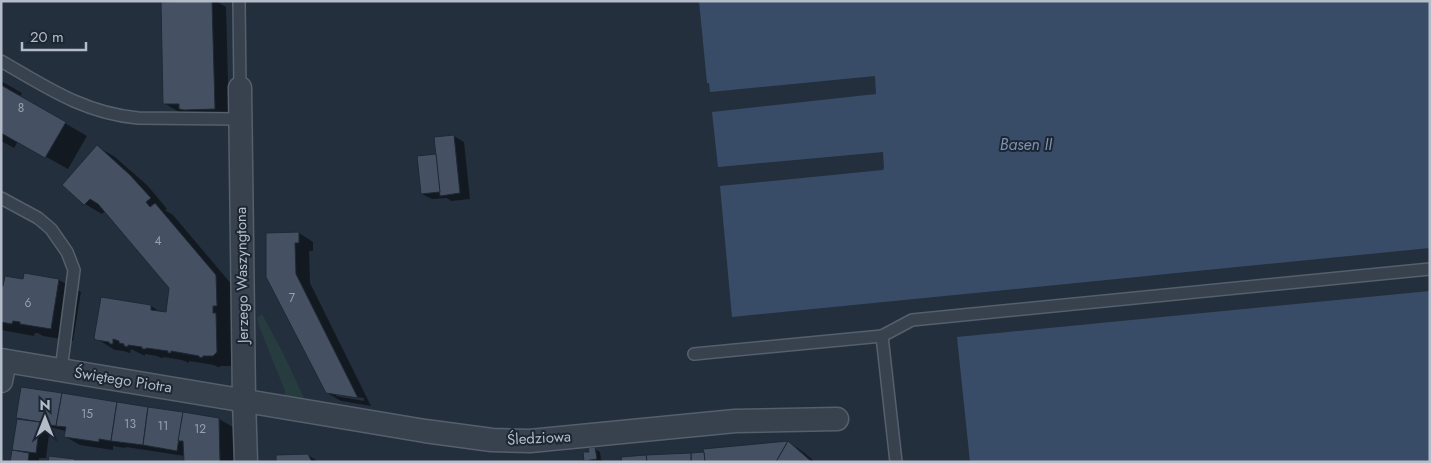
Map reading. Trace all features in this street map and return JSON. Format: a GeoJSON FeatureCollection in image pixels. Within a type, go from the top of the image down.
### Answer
{"type":"FeatureCollection","features":[{"type":"Feature","properties":{"kind":"street","name":"Jerzego Waszyngtona"},"geometry":{"type":"LineString","coordinates":[[240,88],[246,462]]}},
{"type":"Feature","properties":{"kind":"street","name":"Świętego Piotra"},"geometry":{"type":"LineString","coordinates":[[2,367],[61,370],[244,400]]}},
{"type":"Feature","properties":{"kind":"street","name":"Śledziowa"},"geometry":{"type":"LineString","coordinates":[[244,400],[424,430],[509,441],[530,441],[735,421],[837,419]]}},
{"type":"Feature","properties":{"kind":"lane"},"geometry":{"type":"LineString","coordinates":[[239,1],[240,88]]}},
{"type":"Feature","properties":{"kind":"lane"},"geometry":{"type":"LineString","coordinates":[[1,61],[62,96],[94,110],[138,118],[240,119]]}},
{"type":"Feature","properties":{"kind":"lane"},"geometry":{"type":"LineString","coordinates":[[1,198],[38,218],[51,229],[67,252],[74,270],[61,370]]}},
{"type":"Feature","properties":{"kind":"lane"},"geometry":{"type":"LineString","coordinates":[[694,354],[882,336],[912,320],[1430,269]]}},
{"type":"Feature","properties":{"kind":"lane"},"geometry":{"type":"LineString","coordinates":[[882,336],[896,462]]}},
{"type":"Feature","properties":{"kind":"green space"},"geometry":{"type":"Polygon","coordinates":[[[262,314],[304,398],[299,401],[284,398],[285,391],[259,326],[257,318],[262,314]]]}},
{"type":"Feature","properties":{"kind":"water","name":"Basen II"},"geometry":{"type":"Polygon","coordinates":[[[699,1],[1430,1],[1430,248],[732,317],[720,186],[883,170],[883,152],[718,167],[712,112],[876,94],[875,76],[710,92],[709,83],[707,83],[699,1]]]}},
{"type":"Feature","properties":{"kind":"water"},"geometry":{"type":"Polygon","coordinates":[[[1430,291],[1430,462],[970,462],[957,337],[1430,291]]]}},
{"type":"Feature","properties":{"kind":"building"},"geometry":{"type":"Polygon","coordinates":[[[212,1],[215,109],[184,110],[179,109],[179,104],[163,104],[161,2],[212,1]]]}},
{"type":"Feature","properties":{"kind":"building"},"geometry":{"type":"Polygon","coordinates":[[[1,85],[66,122],[45,158],[1,133],[1,85]]]}},
{"type":"Feature","properties":{"kind":"building"},"geometry":{"type":"Polygon","coordinates":[[[454,135],[460,193],[440,196],[434,137],[454,135]]]}},
{"type":"Feature","properties":{"kind":"building"},"geometry":{"type":"Polygon","coordinates":[[[97,145],[130,175],[151,198],[146,202],[150,207],[155,203],[216,275],[217,306],[213,306],[213,313],[216,313],[217,352],[213,356],[203,356],[202,358],[171,351],[171,353],[168,353],[168,351],[142,349],[142,347],[128,345],[128,347],[113,339],[113,344],[110,344],[109,342],[94,338],[101,297],[151,305],[151,310],[166,312],[169,288],[98,204],[90,199],[84,205],[62,185],[97,145]]]}},
{"type":"Feature","properties":{"kind":"building"},"geometry":{"type":"Polygon","coordinates":[[[436,154],[440,192],[421,194],[417,156],[436,154]]]}},
{"type":"Feature","properties":{"kind":"building"},"geometry":{"type":"Polygon","coordinates":[[[299,232],[299,243],[295,243],[296,274],[358,398],[326,393],[266,277],[266,233],[299,232]]]}},
{"type":"Feature","properties":{"kind":"building"},"geometry":{"type":"Polygon","coordinates":[[[24,273],[59,279],[51,329],[13,321],[12,324],[1,322],[1,286],[3,286],[5,276],[23,279],[24,273]]]}},
{"type":"Feature","properties":{"kind":"building"},"geometry":{"type":"Polygon","coordinates":[[[21,387],[62,393],[56,426],[16,418],[21,387]]]}},
{"type":"Feature","properties":{"kind":"building"},"geometry":{"type":"Polygon","coordinates":[[[62,393],[117,402],[111,441],[99,439],[99,442],[64,437],[66,427],[56,426],[62,393]]]}},
{"type":"Feature","properties":{"kind":"building"},"geometry":{"type":"Polygon","coordinates":[[[117,402],[148,407],[143,445],[111,441],[117,402]]]}},
{"type":"Feature","properties":{"kind":"building"},"geometry":{"type":"Polygon","coordinates":[[[148,407],[183,412],[177,451],[143,445],[148,407]]]}},
{"type":"Feature","properties":{"kind":"building"},"geometry":{"type":"Polygon","coordinates":[[[183,412],[219,418],[220,462],[184,462],[183,441],[178,441],[183,412]]]}},
{"type":"Feature","properties":{"kind":"building"},"geometry":{"type":"Polygon","coordinates":[[[17,419],[40,422],[36,453],[12,450],[17,419]]]}},
{"type":"Feature","properties":{"kind":"building"},"geometry":{"type":"Polygon","coordinates":[[[788,441],[776,462],[705,462],[703,449],[788,441]]]}},
{"type":"Feature","properties":{"kind":"building"},"geometry":{"type":"Polygon","coordinates":[[[788,441],[812,462],[776,462],[788,441]]]}},
{"type":"Feature","properties":{"kind":"building"},"geometry":{"type":"Polygon","coordinates":[[[595,447],[597,459],[584,461],[583,452],[589,452],[588,448],[595,447]]]}},
{"type":"Feature","properties":{"kind":"building"},"geometry":{"type":"Polygon","coordinates":[[[12,450],[29,453],[28,462],[10,462],[12,450]]]}},
{"type":"Feature","properties":{"kind":"building"},"geometry":{"type":"Polygon","coordinates":[[[704,452],[705,462],[691,462],[691,453],[704,452]]]}},
{"type":"Feature","properties":{"kind":"building"},"geometry":{"type":"Polygon","coordinates":[[[691,453],[691,462],[647,462],[646,455],[691,453]]]}},
{"type":"Feature","properties":{"kind":"building"},"geometry":{"type":"Polygon","coordinates":[[[308,454],[312,462],[276,462],[276,455],[308,454]]]}},
{"type":"Feature","properties":{"kind":"building"},"geometry":{"type":"Polygon","coordinates":[[[646,455],[647,462],[622,462],[621,457],[646,455]]]}},
{"type":"Feature","properties":{"kind":"building"},"geometry":{"type":"Polygon","coordinates":[[[49,456],[75,459],[75,462],[48,462],[49,456]]]}}]}
